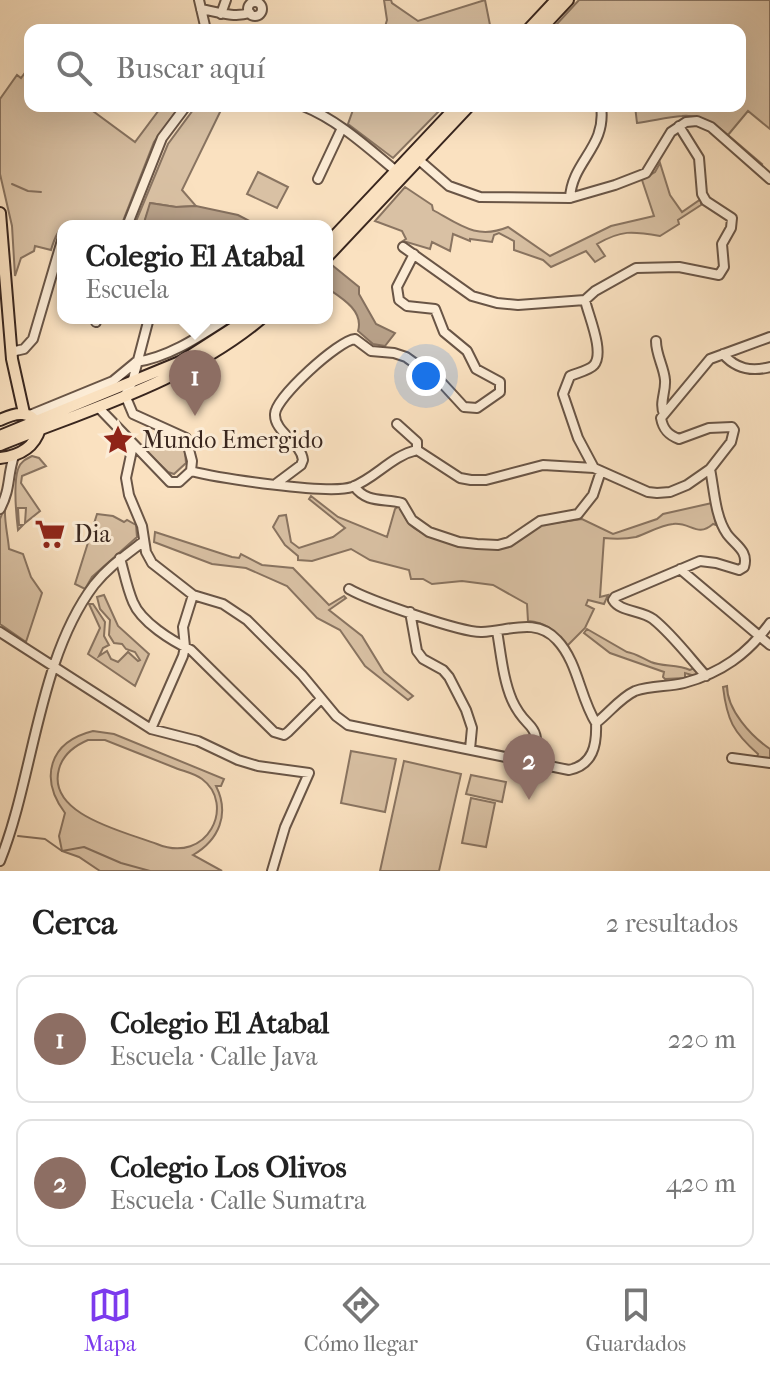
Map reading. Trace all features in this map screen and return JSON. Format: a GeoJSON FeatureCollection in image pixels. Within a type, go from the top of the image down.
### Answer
{"type":"FeatureCollection","features":[{"type":"Feature","properties":{"kind":"main road"},"geometry":{"type":"LineString","coordinates":[[534,24],[556,0]]}},
{"type":"Feature","properties":{"kind":"main road"},"geometry":{"type":"LineString","coordinates":[[546,24],[568,0]]}},
{"type":"Feature","properties":{"kind":"main road"},"geometry":{"type":"LineString","coordinates":[[333,238],[451,112]]}},
{"type":"Feature","properties":{"kind":"main road"},"geometry":{"type":"LineString","coordinates":[[333,251],[463,112]]}},
{"type":"Feature","properties":{"kind":"main road"},"geometry":{"type":"LineString","coordinates":[[0,213],[4,233],[11,352],[33,420],[33,445],[14,456],[0,458]]}},
{"type":"Feature","properties":{"kind":"main road"},"geometry":{"type":"LineString","coordinates":[[0,445],[33,420],[98,407],[123,387],[182,361],[240,324]]}},
{"type":"Feature","properties":{"kind":"main road"},"geometry":{"type":"LineString","coordinates":[[0,436],[33,420],[185,368],[253,324]]}},
{"type":"Feature","properties":{"kind":"main road"},"geometry":{"type":"LineString","coordinates":[[0,420],[14,413],[33,420]]}},
{"type":"Feature","properties":{"kind":"street"},"geometry":{"type":"LineString","coordinates":[[206,24],[221,14],[226,0]]}},
{"type":"Feature","properties":{"kind":"street"},"geometry":{"type":"LineString","coordinates":[[200,4],[221,14],[241,16],[250,13]]}},
{"type":"Feature","properties":{"kind":"street"},"geometry":{"type":"LineString","coordinates":[[200,4],[205,24]]}},
{"type":"Feature","properties":{"kind":"street"},"geometry":{"type":"LineString","coordinates":[[129,220],[162,138],[182,112]]}},
{"type":"Feature","properties":{"kind":"street"},"geometry":{"type":"LineString","coordinates":[[318,112],[396,171]]}},
{"type":"Feature","properties":{"kind":"street"},"geometry":{"type":"LineString","coordinates":[[570,198],[571,182],[595,147],[600,132],[601,112]]}},
{"type":"Feature","properties":{"kind":"street"},"geometry":{"type":"LineString","coordinates":[[419,160],[449,186],[466,193],[495,198],[570,198],[646,173],[671,132],[679,126],[697,121],[711,127],[770,179]]}},
{"type":"Feature","properties":{"kind":"street"},"geometry":{"type":"LineString","coordinates":[[403,247],[472,296],[488,302],[518,305],[585,300],[636,268],[679,267],[712,276],[723,272],[722,244],[731,228],[732,218],[706,201],[702,194],[699,158],[679,126]]}},
{"type":"Feature","properties":{"kind":"street"},"geometry":{"type":"LineString","coordinates":[[318,179],[342,128]]}},
{"type":"Feature","properties":{"kind":"street"},"geometry":{"type":"LineString","coordinates":[[277,483],[301,465],[303,460],[299,448],[277,423],[277,407],[316,365],[346,340],[355,339],[371,351],[406,357],[441,382],[464,407],[477,408],[500,392],[500,382],[476,369],[467,351],[444,332],[435,309],[407,306],[399,300],[397,287],[414,254]]}},
{"type":"Feature","properties":{"kind":"street"},"geometry":{"type":"LineString","coordinates":[[11,352],[24,349],[33,339],[57,257]]}},
{"type":"Feature","properties":{"kind":"street"},"geometry":{"type":"LineString","coordinates":[[354,486],[371,499],[402,503],[412,520],[429,532],[459,542],[498,545],[509,542],[540,521],[578,514],[593,495],[598,470],[578,438],[563,394],[570,376],[592,368],[597,358],[596,336],[585,300]]}},
{"type":"Feature","properties":{"kind":"street"},"geometry":{"type":"LineString","coordinates":[[98,407],[170,482],[179,482],[191,471],[192,461],[186,438],[133,414],[123,387],[136,362],[147,324]]}},
{"type":"Feature","properties":{"kind":"street"},"geometry":{"type":"LineString","coordinates":[[136,362],[151,360],[193,341],[219,324]]}},
{"type":"Feature","properties":{"kind":"street"},"geometry":{"type":"LineString","coordinates":[[417,450],[460,478],[471,480],[486,480],[543,465],[598,470],[648,492],[670,492],[687,485],[710,469],[734,435],[732,427],[709,428],[679,439],[662,426],[661,418],[710,359],[770,337]]}},
{"type":"Feature","properties":{"kind":"street"},"geometry":{"type":"LineString","coordinates":[[656,341],[656,353],[665,379],[661,409],[664,414]]}},
{"type":"Feature","properties":{"kind":"street"},"geometry":{"type":"LineString","coordinates":[[723,354],[742,368],[758,370],[770,367]]}},
{"type":"Feature","properties":{"kind":"street"},"geometry":{"type":"LineString","coordinates":[[123,387],[136,362]]}},
{"type":"Feature","properties":{"kind":"street"},"geometry":{"type":"LineString","coordinates":[[665,379],[681,393]]}},
{"type":"Feature","properties":{"kind":"street"},"geometry":{"type":"LineString","coordinates":[[118,427],[128,422],[133,414]]}},
{"type":"Feature","properties":{"kind":"street"},"geometry":{"type":"LineString","coordinates":[[397,424],[417,442],[417,450]]}},
{"type":"Feature","properties":{"kind":"street"},"geometry":{"type":"LineString","coordinates":[[129,441],[132,450],[126,478],[129,495],[152,563],[193,595],[223,604],[247,620],[302,675],[336,716],[348,725],[569,770],[585,764],[595,747],[596,723],[558,641],[545,629],[529,625],[469,633],[349,589]]}},
{"type":"Feature","properties":{"kind":"street"},"geometry":{"type":"LineString","coordinates":[[191,471],[330,490],[354,486],[394,459],[417,450]]}},
{"type":"Feature","properties":{"kind":"street"},"geometry":{"type":"LineString","coordinates":[[0,509],[10,488],[10,467],[14,456]]}},
{"type":"Feature","properties":{"kind":"street"},"geometry":{"type":"LineString","coordinates":[[130,464],[136,457],[146,457]]}},
{"type":"Feature","properties":{"kind":"street"},"geometry":{"type":"LineString","coordinates":[[706,676],[655,620],[638,611],[619,607],[613,600],[700,561],[739,570],[746,562],[743,551],[726,533],[722,523],[710,469]]}},
{"type":"Feature","properties":{"kind":"street"},"geometry":{"type":"LineString","coordinates":[[1,859],[65,633],[94,584],[120,558],[144,541]]}},
{"type":"Feature","properties":{"kind":"street"},"geometry":{"type":"LineString","coordinates":[[120,558],[133,603],[139,611],[176,643],[191,650],[274,732],[288,732],[321,699]]}},
{"type":"Feature","properties":{"kind":"street"},"geometry":{"type":"LineString","coordinates":[[680,569],[770,645]]}},
{"type":"Feature","properties":{"kind":"street"},"geometry":{"type":"LineString","coordinates":[[151,729],[185,647],[183,627],[193,595]]}},
{"type":"Feature","properties":{"kind":"street"},"geometry":{"type":"LineString","coordinates":[[410,612],[417,651],[423,659],[449,677],[466,710],[472,728],[470,749]]}},
{"type":"Feature","properties":{"kind":"street"},"geometry":{"type":"LineString","coordinates":[[596,723],[635,691],[706,676],[744,655],[770,623]]}},
{"type":"Feature","properties":{"kind":"street"},"geometry":{"type":"LineString","coordinates":[[497,631],[512,699],[538,739],[534,763]]}},
{"type":"Feature","properties":{"kind":"street"},"geometry":{"type":"LineString","coordinates":[[0,632],[151,729],[198,741],[258,766],[309,773],[285,827],[272,871]]}},
{"type":"Feature","properties":{"kind":"street"},"geometry":{"type":"LineString","coordinates":[[732,758],[770,763]]}},
{"type":"Feature","properties":{"kind":"shaded area"},"geometry":{"type":"Polygon","coordinates":[[[384,0],[391,0],[418,21],[485,0],[490,24],[386,24],[384,0]]]}},
{"type":"Feature","properties":{"kind":"shaded area"},"geometry":{"type":"Polygon","coordinates":[[[579,0],[770,0],[770,129],[748,111],[728,135],[694,116],[637,123],[636,112],[746,112],[746,24],[557,24],[579,0]]]}},
{"type":"Feature","properties":{"kind":"shaded area"},"geometry":{"type":"Polygon","coordinates":[[[24,74],[24,112],[94,112],[135,142],[158,112],[176,112],[154,142],[123,220],[57,220],[57,233],[51,250],[35,246],[34,251],[21,258],[15,276],[12,226],[0,174],[0,99],[17,75],[21,78],[24,74]]]}},
{"type":"Feature","properties":{"kind":"shaded area"},"geometry":{"type":"Polygon","coordinates":[[[192,112],[220,112],[182,190],[196,206],[151,203],[145,220],[136,220],[168,144],[192,112]]]}},
{"type":"Feature","properties":{"kind":"shaded area"},"geometry":{"type":"Polygon","coordinates":[[[352,112],[438,112],[393,158],[348,124],[352,112]]]}},
{"type":"Feature","properties":{"kind":"shaded area"},"geometry":{"type":"Polygon","coordinates":[[[728,135],[762,164],[759,167],[728,135]]]}},
{"type":"Feature","properties":{"kind":"shaded area"},"geometry":{"type":"Polygon","coordinates":[[[660,163],[670,195],[682,212],[701,199],[701,205],[660,236],[627,233],[605,239],[597,244],[605,256],[595,262],[586,251],[551,267],[543,260],[514,250],[514,241],[499,233],[494,235],[492,242],[470,241],[453,234],[450,251],[432,242],[430,249],[403,241],[406,239],[402,231],[375,221],[405,187],[432,205],[433,210],[460,225],[487,232],[508,227],[550,256],[611,226],[654,216],[642,180],[655,172],[660,163]]]}},
{"type":"Feature","properties":{"kind":"shaded area"},"geometry":{"type":"Polygon","coordinates":[[[258,172],[288,187],[277,208],[247,194],[258,172]]]}},
{"type":"Feature","properties":{"kind":"shaded area"},"geometry":{"type":"Polygon","coordinates":[[[150,203],[196,206],[248,220],[145,220],[150,203]]]}},
{"type":"Feature","properties":{"kind":"shaded area"},"geometry":{"type":"Polygon","coordinates":[[[333,266],[359,287],[359,294],[376,324],[395,333],[385,346],[373,344],[358,331],[358,317],[333,292],[333,266]]]}},
{"type":"Feature","properties":{"kind":"shaded area"},"geometry":{"type":"Polygon","coordinates":[[[159,429],[184,441],[186,463],[174,474],[143,448],[159,429]]]}},
{"type":"Feature","properties":{"kind":"shaded area"},"geometry":{"type":"Polygon","coordinates":[[[32,456],[39,458],[46,466],[22,476],[21,483],[40,511],[25,523],[26,508],[18,508],[19,525],[23,525],[18,530],[16,476],[20,464],[32,456]]]}},
{"type":"Feature","properties":{"kind":"shaded area"},"geometry":{"type":"Polygon","coordinates":[[[311,496],[338,517],[387,537],[395,509],[400,505],[408,522],[424,534],[497,549],[540,525],[582,519],[613,534],[657,519],[663,514],[712,503],[716,525],[698,530],[673,524],[636,537],[604,538],[600,597],[608,595],[604,604],[588,600],[586,605],[594,609],[585,628],[566,647],[551,629],[528,621],[527,604],[493,585],[462,581],[432,584],[423,579],[411,579],[409,570],[370,560],[351,549],[312,561],[298,560],[298,556],[285,545],[273,527],[279,516],[286,515],[291,542],[299,548],[333,537],[345,528],[309,499],[311,496]]]}},
{"type":"Feature","properties":{"kind":"shaded area"},"geometry":{"type":"Polygon","coordinates":[[[5,506],[9,549],[23,554],[31,577],[42,593],[26,642],[0,624],[0,519],[5,506]]]}},
{"type":"Feature","properties":{"kind":"shaded area"},"geometry":{"type":"Polygon","coordinates":[[[97,514],[113,516],[136,525],[137,537],[92,577],[85,589],[75,584],[97,514]]]}},
{"type":"Feature","properties":{"kind":"shaded area"},"geometry":{"type":"Polygon","coordinates":[[[155,532],[232,557],[239,558],[241,554],[262,565],[293,568],[329,605],[344,596],[346,598],[329,610],[362,636],[384,672],[413,696],[408,700],[365,666],[340,630],[317,618],[287,586],[246,568],[212,564],[154,542],[155,532]]]}},
{"type":"Feature","properties":{"kind":"shaded area"},"geometry":{"type":"Polygon","coordinates":[[[104,595],[118,626],[149,654],[135,686],[88,654],[100,628],[89,604],[93,604],[105,622],[104,636],[109,645],[103,648],[99,656],[107,651],[111,659],[118,662],[128,652],[140,660],[135,652],[114,643],[109,635],[110,620],[100,609],[97,597],[104,595]]]}},
{"type":"Feature","properties":{"kind":"shaded area"},"geometry":{"type":"Polygon","coordinates":[[[587,629],[651,662],[690,670],[694,668],[698,674],[685,673],[685,678],[665,679],[664,672],[610,653],[584,633],[587,629]]]}},
{"type":"Feature","properties":{"kind":"shaded area"},"geometry":{"type":"Polygon","coordinates":[[[727,686],[736,713],[748,730],[770,749],[770,758],[757,757],[758,754],[733,725],[723,687],[727,686]]]}},
{"type":"Feature","properties":{"kind":"shaded area"},"geometry":{"type":"Polygon","coordinates":[[[93,731],[114,734],[224,779],[221,786],[216,786],[222,806],[220,825],[210,842],[193,855],[222,871],[100,871],[79,857],[62,851],[59,836],[65,813],[52,787],[51,775],[58,753],[78,736],[93,731]],[[88,740],[63,759],[58,785],[64,798],[92,819],[157,844],[175,848],[190,846],[203,839],[216,816],[216,803],[212,790],[202,779],[105,740],[88,740]]]}},
{"type":"Feature","properties":{"kind":"shaded area"},"geometry":{"type":"Polygon","coordinates":[[[351,751],[396,759],[385,812],[341,803],[351,751]]]}},
{"type":"Feature","properties":{"kind":"shaded area"},"geometry":{"type":"Polygon","coordinates":[[[404,761],[461,774],[439,871],[380,871],[404,761]]]}},
{"type":"Feature","properties":{"kind":"shaded area"},"geometry":{"type":"Polygon","coordinates":[[[471,775],[506,782],[502,802],[466,794],[471,775]]]}},
{"type":"Feature","properties":{"kind":"shaded area"},"geometry":{"type":"Polygon","coordinates":[[[471,798],[495,803],[486,847],[462,843],[471,798]]]}},
{"type":"Feature","properties":{"kind":"waterway"},"geometry":{"type":"LineString","coordinates":[[12,184],[28,191],[41,192]]}},
{"type":"Feature","properties":{"kind":"waterway"},"geometry":{"type":"LineString","coordinates":[[18,836],[45,839],[62,851],[84,847],[150,871]]}},
{"type":"Feature","properties":{"kind":"place","name":"Colegio El Atabal"},"geometry":{"type":"Point","coordinates":[195,416]}},
{"type":"Feature","properties":{"kind":"place","name":"Mundo Emergido"},"geometry":{"type":"Point","coordinates":[118,440]}},
{"type":"Feature","properties":{"kind":"place","name":"Dia"},"geometry":{"type":"Point","coordinates":[50,534]}},
{"type":"Feature","properties":{"kind":"place","name":"Colegio Los Olivos"},"geometry":{"type":"Point","coordinates":[529,800]}}]}
